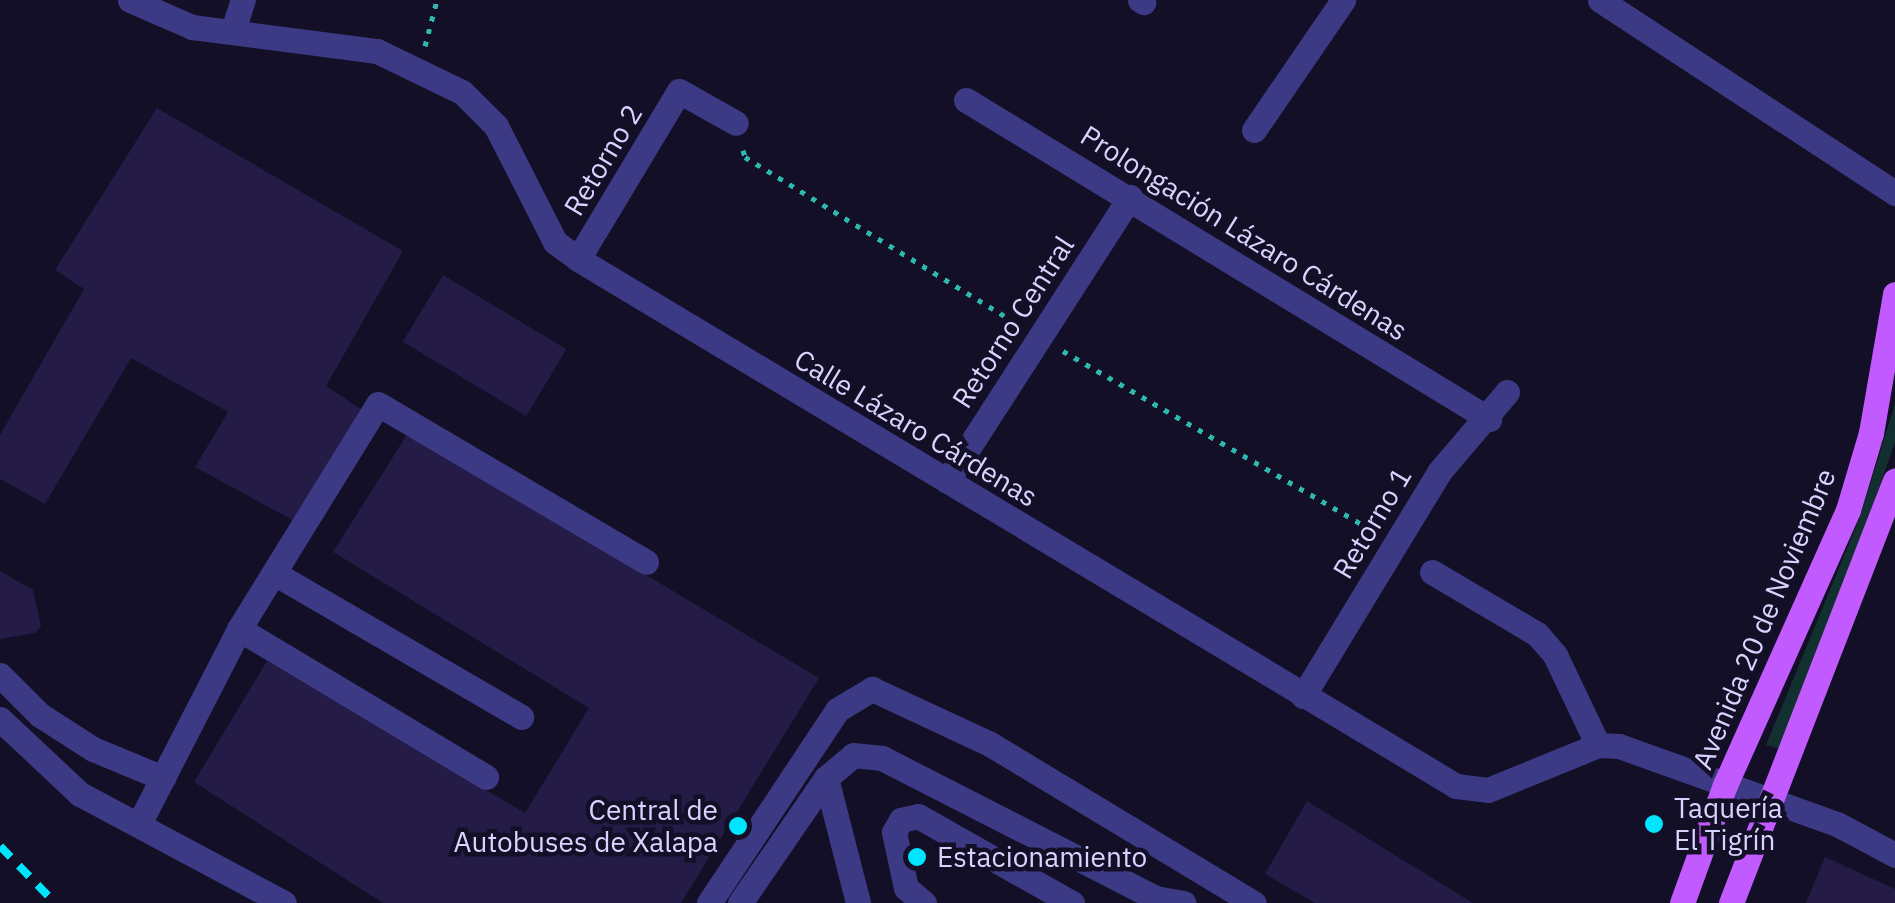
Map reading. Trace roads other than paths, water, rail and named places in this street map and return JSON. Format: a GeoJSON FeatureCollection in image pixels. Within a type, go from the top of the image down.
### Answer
{"type":"FeatureCollection","features":[{"type":"Feature","properties":{"kind":"main road","name":"Avenida 20 de Noviembre"},"geometry":{"type":"LineString","coordinates":[[1682,903],[1725,784],[1848,510],[1871,433],[1895,294]]}},
{"type":"Feature","properties":{"kind":"main road"},"geometry":{"type":"LineString","coordinates":[[1731,903],[1895,481]]}},
{"type":"Feature","properties":{"kind":"street","name":"Calle Lázaro Cárdenas"},"geometry":{"type":"LineString","coordinates":[[130,0],[192,28],[329,40],[420,68],[462,92],[496,126],[542,222],[578,259],[1303,696],[1471,792],[1598,745]]}},
{"type":"Feature","properties":{"kind":"street"},"geometry":{"type":"LineString","coordinates":[[233,30],[243,0]]}},
{"type":"Feature","properties":{"kind":"street"},"geometry":{"type":"LineString","coordinates":[[1254,130],[1343,0]]}},
{"type":"Feature","properties":{"kind":"street"},"geometry":{"type":"LineString","coordinates":[[1600,0],[1895,193]]}},
{"type":"Feature","properties":{"kind":"street","name":"Retorno 2"},"geometry":{"type":"LineString","coordinates":[[578,259],[679,90],[736,123]]}},
{"type":"Feature","properties":{"kind":"street","name":"Prolongación Lázaro Cárdenas"},"geometry":{"type":"LineString","coordinates":[[966,100],[1130,196],[1489,419]]}},
{"type":"Feature","properties":{"kind":"street","name":"Retorno Central"},"geometry":{"type":"LineString","coordinates":[[947,480],[1130,196]]}},
{"type":"Feature","properties":{"kind":"street","name":"Retorno 1"},"geometry":{"type":"LineString","coordinates":[[1303,696],[1439,472],[1489,419],[1507,392]]}},
{"type":"Feature","properties":{"kind":"street"},"geometry":{"type":"LineString","coordinates":[[140,822],[239,629],[378,404],[646,562]]}},
{"type":"Feature","properties":{"kind":"street"},"geometry":{"type":"LineString","coordinates":[[274,572],[521,717]]}},
{"type":"Feature","properties":{"kind":"street"},"geometry":{"type":"LineString","coordinates":[[1432,572],[1536,634],[1556,655],[1598,745],[1619,746],[1770,799],[1895,855]]}},
{"type":"Feature","properties":{"kind":"street"},"geometry":{"type":"LineString","coordinates":[[239,629],[486,776]]}},
{"type":"Feature","properties":{"kind":"street"},"geometry":{"type":"LineString","coordinates":[[0,675],[40,715],[93,749],[163,778]]}},
{"type":"Feature","properties":{"kind":"street"},"geometry":{"type":"LineString","coordinates":[[709,903],[837,710],[872,689],[990,744],[1248,899]]}},
{"type":"Feature","properties":{"kind":"street"},"geometry":{"type":"LineString","coordinates":[[0,719],[80,794],[140,822],[284,903]]}},
{"type":"Feature","properties":{"kind":"street"},"geometry":{"type":"LineString","coordinates":[[80,794],[93,749]]}},
{"type":"Feature","properties":{"kind":"street"},"geometry":{"type":"LineString","coordinates":[[740,903],[826,778],[854,755],[882,758],[1155,898],[1184,903]]}},
{"type":"Feature","properties":{"kind":"street"},"geometry":{"type":"LineString","coordinates":[[826,778],[858,903]]}},
{"type":"Feature","properties":{"kind":"street"},"geometry":{"type":"LineString","coordinates":[[924,903],[906,888],[894,832],[902,820],[918,816],[1072,903]]}},
{"type":"Feature","properties":{"kind":"street"},"geometry":{"type":"LineString","coordinates":[[1208,903],[1248,899]]}},
{"type":"Feature","properties":{"kind":"railway"},"geometry":{"type":"LineString","coordinates":[[0,846],[55,903]]}},
{"type":"Feature","properties":{"kind":"place","name":"Taquería El Tigrín"},"geometry":{"type":"Point","coordinates":[1654,824]}},
{"type":"Feature","properties":{"kind":"place","name":"Central de Autobuses de Xalapa"},"geometry":{"type":"Point","coordinates":[738,826]}},
{"type":"Feature","properties":{"kind":"place","name":"Estacionamiento"},"geometry":{"type":"Point","coordinates":[917,857]}}]}
